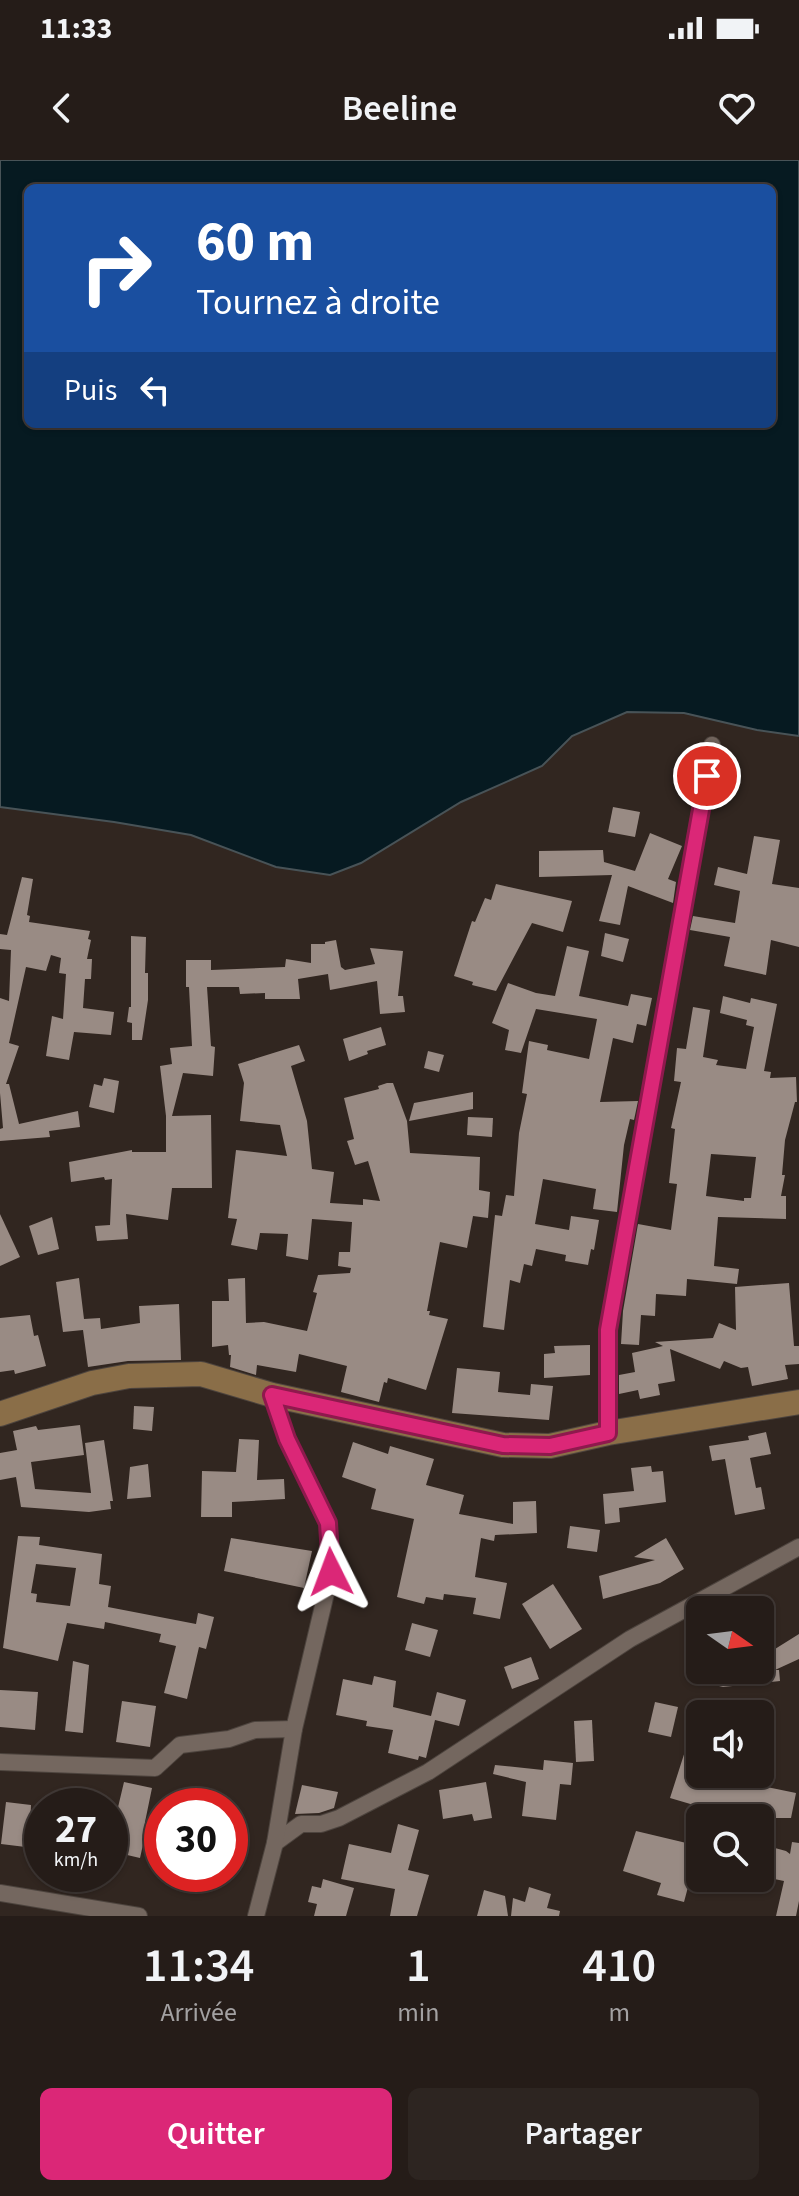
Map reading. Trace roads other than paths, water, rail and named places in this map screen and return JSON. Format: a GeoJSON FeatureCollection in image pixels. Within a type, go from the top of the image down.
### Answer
{"type":"FeatureCollection","features":[{"type":"Feature","properties":{"kind":"main road"},"geometry":{"type":"LineString","coordinates":[[0,1414],[92,1383],[129,1376],[201,1374],[272,1395],[503,1445],[550,1446],[608,1433],[799,1402]]}},
{"type":"Feature","properties":{"kind":"street"},"geometry":{"type":"LineString","coordinates":[[608,1433],[608,1330],[712,745]]}},
{"type":"Feature","properties":{"kind":"street"},"geometry":{"type":"LineString","coordinates":[[256,1916],[275,1843],[294,1729],[331,1572],[328,1523],[287,1439],[272,1395]]}},
{"type":"Feature","properties":{"kind":"street"},"geometry":{"type":"LineString","coordinates":[[275,1843],[301,1824],[321,1824],[339,1818],[428,1772],[630,1639],[799,1547]]}},
{"type":"Feature","properties":{"kind":"street"},"geometry":{"type":"LineString","coordinates":[[0,1762],[155,1768],[180,1745],[229,1739],[255,1730],[294,1729]]}},
{"type":"Feature","properties":{"kind":"street"},"geometry":{"type":"LineString","coordinates":[[0,1893],[139,1916]]}},
{"type":"Feature","properties":{"kind":"water"},"geometry":{"type":"Polygon","coordinates":[[[0,160],[799,160],[799,736],[684,713],[627,712],[572,736],[542,766],[461,802],[361,863],[330,875],[276,867],[191,835],[0,807],[0,160]]]}}]}
